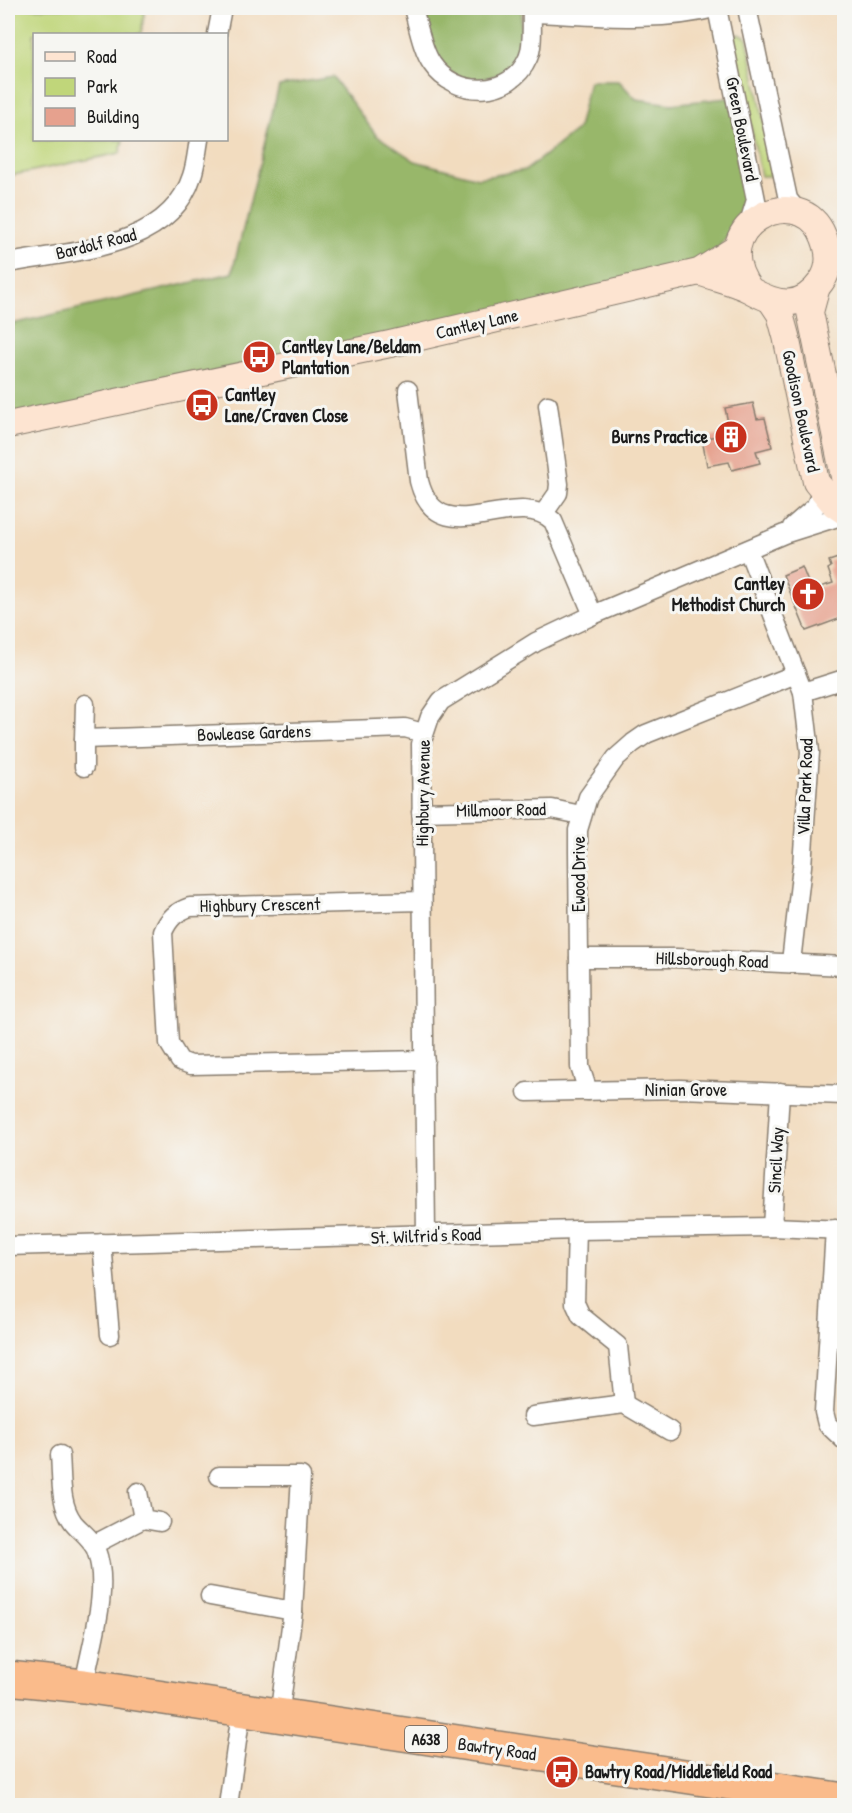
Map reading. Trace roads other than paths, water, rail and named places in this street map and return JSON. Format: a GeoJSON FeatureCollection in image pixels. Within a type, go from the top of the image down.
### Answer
{"type":"FeatureCollection","features":[{"type":"Feature","properties":{"kind":"highway","name":"Bawtry Road"},"geometry":{"type":"LineString","coordinates":[[8,1678],[84,1686],[788,1799],[844,1800]]}},
{"type":"Feature","properties":{"kind":"main road"},"geometry":{"type":"LineString","coordinates":[[761,296],[741,277],[736,264],[742,237],[765,213],[776,211],[844,232]]}},
{"type":"Feature","properties":{"kind":"main road"},"geometry":{"type":"LineString","coordinates":[[699,272],[761,296],[796,301],[816,290],[837,256],[809,220]]}},
{"type":"Feature","properties":{"kind":"main road","name":"Cantley Lane"},"geometry":{"type":"LineString","coordinates":[[8,425],[390,344],[699,272],[742,237]]}},
{"type":"Feature","properties":{"kind":"main road","name":"Goodison Boulevard"},"geometry":{"type":"LineString","coordinates":[[816,290],[810,312],[844,477]]}},
{"type":"Feature","properties":{"kind":"main road","name":"Goodison Boulevard"},"geometry":{"type":"LineString","coordinates":[[761,296],[780,314],[816,482],[822,491],[844,511]]}},
{"type":"Feature","properties":{"kind":"main road"},"geometry":{"type":"LineString","coordinates":[[798,394],[826,389]]}},
{"type":"Feature","properties":{"kind":"street"},"geometry":{"type":"LineString","coordinates":[[217,33],[222,8]]}},
{"type":"Feature","properties":{"kind":"street"},"geometry":{"type":"LineString","coordinates":[[412,8],[431,63],[453,84],[471,89],[505,83],[518,73],[529,57],[532,10],[651,16],[685,14],[716,8]]}},
{"type":"Feature","properties":{"kind":"street","name":"Green Boulevard"},"geometry":{"type":"LineString","coordinates":[[716,8],[756,200],[742,237]]}},
{"type":"Feature","properties":{"kind":"street","name":"Green Boulevard"},"geometry":{"type":"LineString","coordinates":[[722,31],[749,16],[788,199],[809,220]]}},
{"type":"Feature","properties":{"kind":"street","name":"Bardolf Road"},"geometry":{"type":"LineString","coordinates":[[8,263],[120,242],[150,229],[177,204],[186,190],[192,176],[199,141]]}},
{"type":"Feature","properties":{"kind":"street"},"geometry":{"type":"LineString","coordinates":[[408,390],[419,481],[423,495],[431,505],[443,514],[457,519],[529,509],[544,513],[553,520],[593,615]]}},
{"type":"Feature","properties":{"kind":"street"},"geometry":{"type":"LineString","coordinates":[[544,513],[558,493],[559,484],[548,405]]}},
{"type":"Feature","properties":{"kind":"street"},"geometry":{"type":"LineString","coordinates":[[784,534],[808,515],[822,491]]}},
{"type":"Feature","properties":{"kind":"street"},"geometry":{"type":"LineString","coordinates":[[784,534],[844,515]]}},
{"type":"Feature","properties":{"kind":"street","name":"Highbury Avenue"},"geometry":{"type":"LineString","coordinates":[[426,1236],[421,812],[423,733],[430,717],[449,695],[536,642],[593,615],[784,534]]}},
{"type":"Feature","properties":{"kind":"street","name":"Villa Park Road"},"geometry":{"type":"LineString","coordinates":[[748,550],[803,692],[810,752],[791,962]]}},
{"type":"Feature","properties":{"kind":"street","name":"Ewood Drive"},"geometry":{"type":"LineString","coordinates":[[588,1091],[580,1067],[578,830],[588,797],[616,758],[646,734],[796,674]]}},
{"type":"Feature","properties":{"kind":"street"},"geometry":{"type":"LineString","coordinates":[[803,692],[844,679]]}},
{"type":"Feature","properties":{"kind":"street"},"geometry":{"type":"LineString","coordinates":[[84,767],[85,704]]}},
{"type":"Feature","properties":{"kind":"street","name":"Bowlease Gardens"},"geometry":{"type":"LineString","coordinates":[[84,739],[405,728],[423,733]]}},
{"type":"Feature","properties":{"kind":"street","name":"Millmoor Road"},"geometry":{"type":"LineString","coordinates":[[421,812],[552,809],[581,815]]}},
{"type":"Feature","properties":{"kind":"street","name":"Highbury Crescent"},"geometry":{"type":"LineString","coordinates":[[422,901],[190,907],[177,911],[168,921],[163,932],[169,1043],[180,1061],[191,1065],[425,1060]]}},
{"type":"Feature","properties":{"kind":"street","name":"Hillsborough Road"},"geometry":{"type":"LineString","coordinates":[[579,958],[791,962],[844,966]]}},
{"type":"Feature","properties":{"kind":"street","name":"Ninian Grove"},"geometry":{"type":"LineString","coordinates":[[527,1092],[680,1089],[844,1095]]}},
{"type":"Feature","properties":{"kind":"street","name":"Sincil Way"},"geometry":{"type":"LineString","coordinates":[[772,1227],[780,1092]]}},
{"type":"Feature","properties":{"kind":"street","name":"St. Wilfrid's Road"},"geometry":{"type":"LineString","coordinates":[[8,1246],[577,1230],[772,1227],[840,1229]]}},
{"type":"Feature","properties":{"kind":"street"},"geometry":{"type":"LineString","coordinates":[[840,1229],[824,1413],[827,1424],[844,1440]]}},
{"type":"Feature","properties":{"kind":"street"},"geometry":{"type":"LineString","coordinates":[[577,1230],[575,1303],[581,1316],[618,1346],[624,1404]]}},
{"type":"Feature","properties":{"kind":"street"},"geometry":{"type":"LineString","coordinates":[[102,1243],[110,1335]]}},
{"type":"Feature","properties":{"kind":"street"},"geometry":{"type":"LineString","coordinates":[[533,1416],[624,1404],[670,1431]]}},
{"type":"Feature","properties":{"kind":"street"},"geometry":{"type":"LineString","coordinates":[[60,1455],[63,1500],[72,1521],[93,1545],[100,1578],[100,1607],[84,1686]]}},
{"type":"Feature","properties":{"kind":"street"},"geometry":{"type":"LineString","coordinates":[[219,1476],[301,1476],[293,1611],[279,1718]]}},
{"type":"Feature","properties":{"kind":"street"},"geometry":{"type":"LineString","coordinates":[[93,1545],[152,1521],[138,1492]]}},
{"type":"Feature","properties":{"kind":"street"},"geometry":{"type":"LineString","coordinates":[[210,1596],[293,1611]]}},
{"type":"Feature","properties":{"kind":"street"},"geometry":{"type":"LineString","coordinates":[[228,1806],[241,1712]]}},
{"type":"Feature","properties":{"kind":"place","name":"Cantley Lane/Beldam Plantation"},"geometry":{"type":"Point","coordinates":[259,357]}},
{"type":"Feature","properties":{"kind":"place","name":"Cantley Lane/Craven Close"},"geometry":{"type":"Point","coordinates":[202,405]}},
{"type":"Feature","properties":{"kind":"place","name":"Burns Practice"},"geometry":{"type":"Point","coordinates":[731,437]}},
{"type":"Feature","properties":{"kind":"place","name":"Cantley Methodist Church"},"geometry":{"type":"Point","coordinates":[808,594]}},
{"type":"Feature","properties":{"kind":"place","name":"Bawtry Road/Middlefield Road"},"geometry":{"type":"Point","coordinates":[562,1772]}}]}
